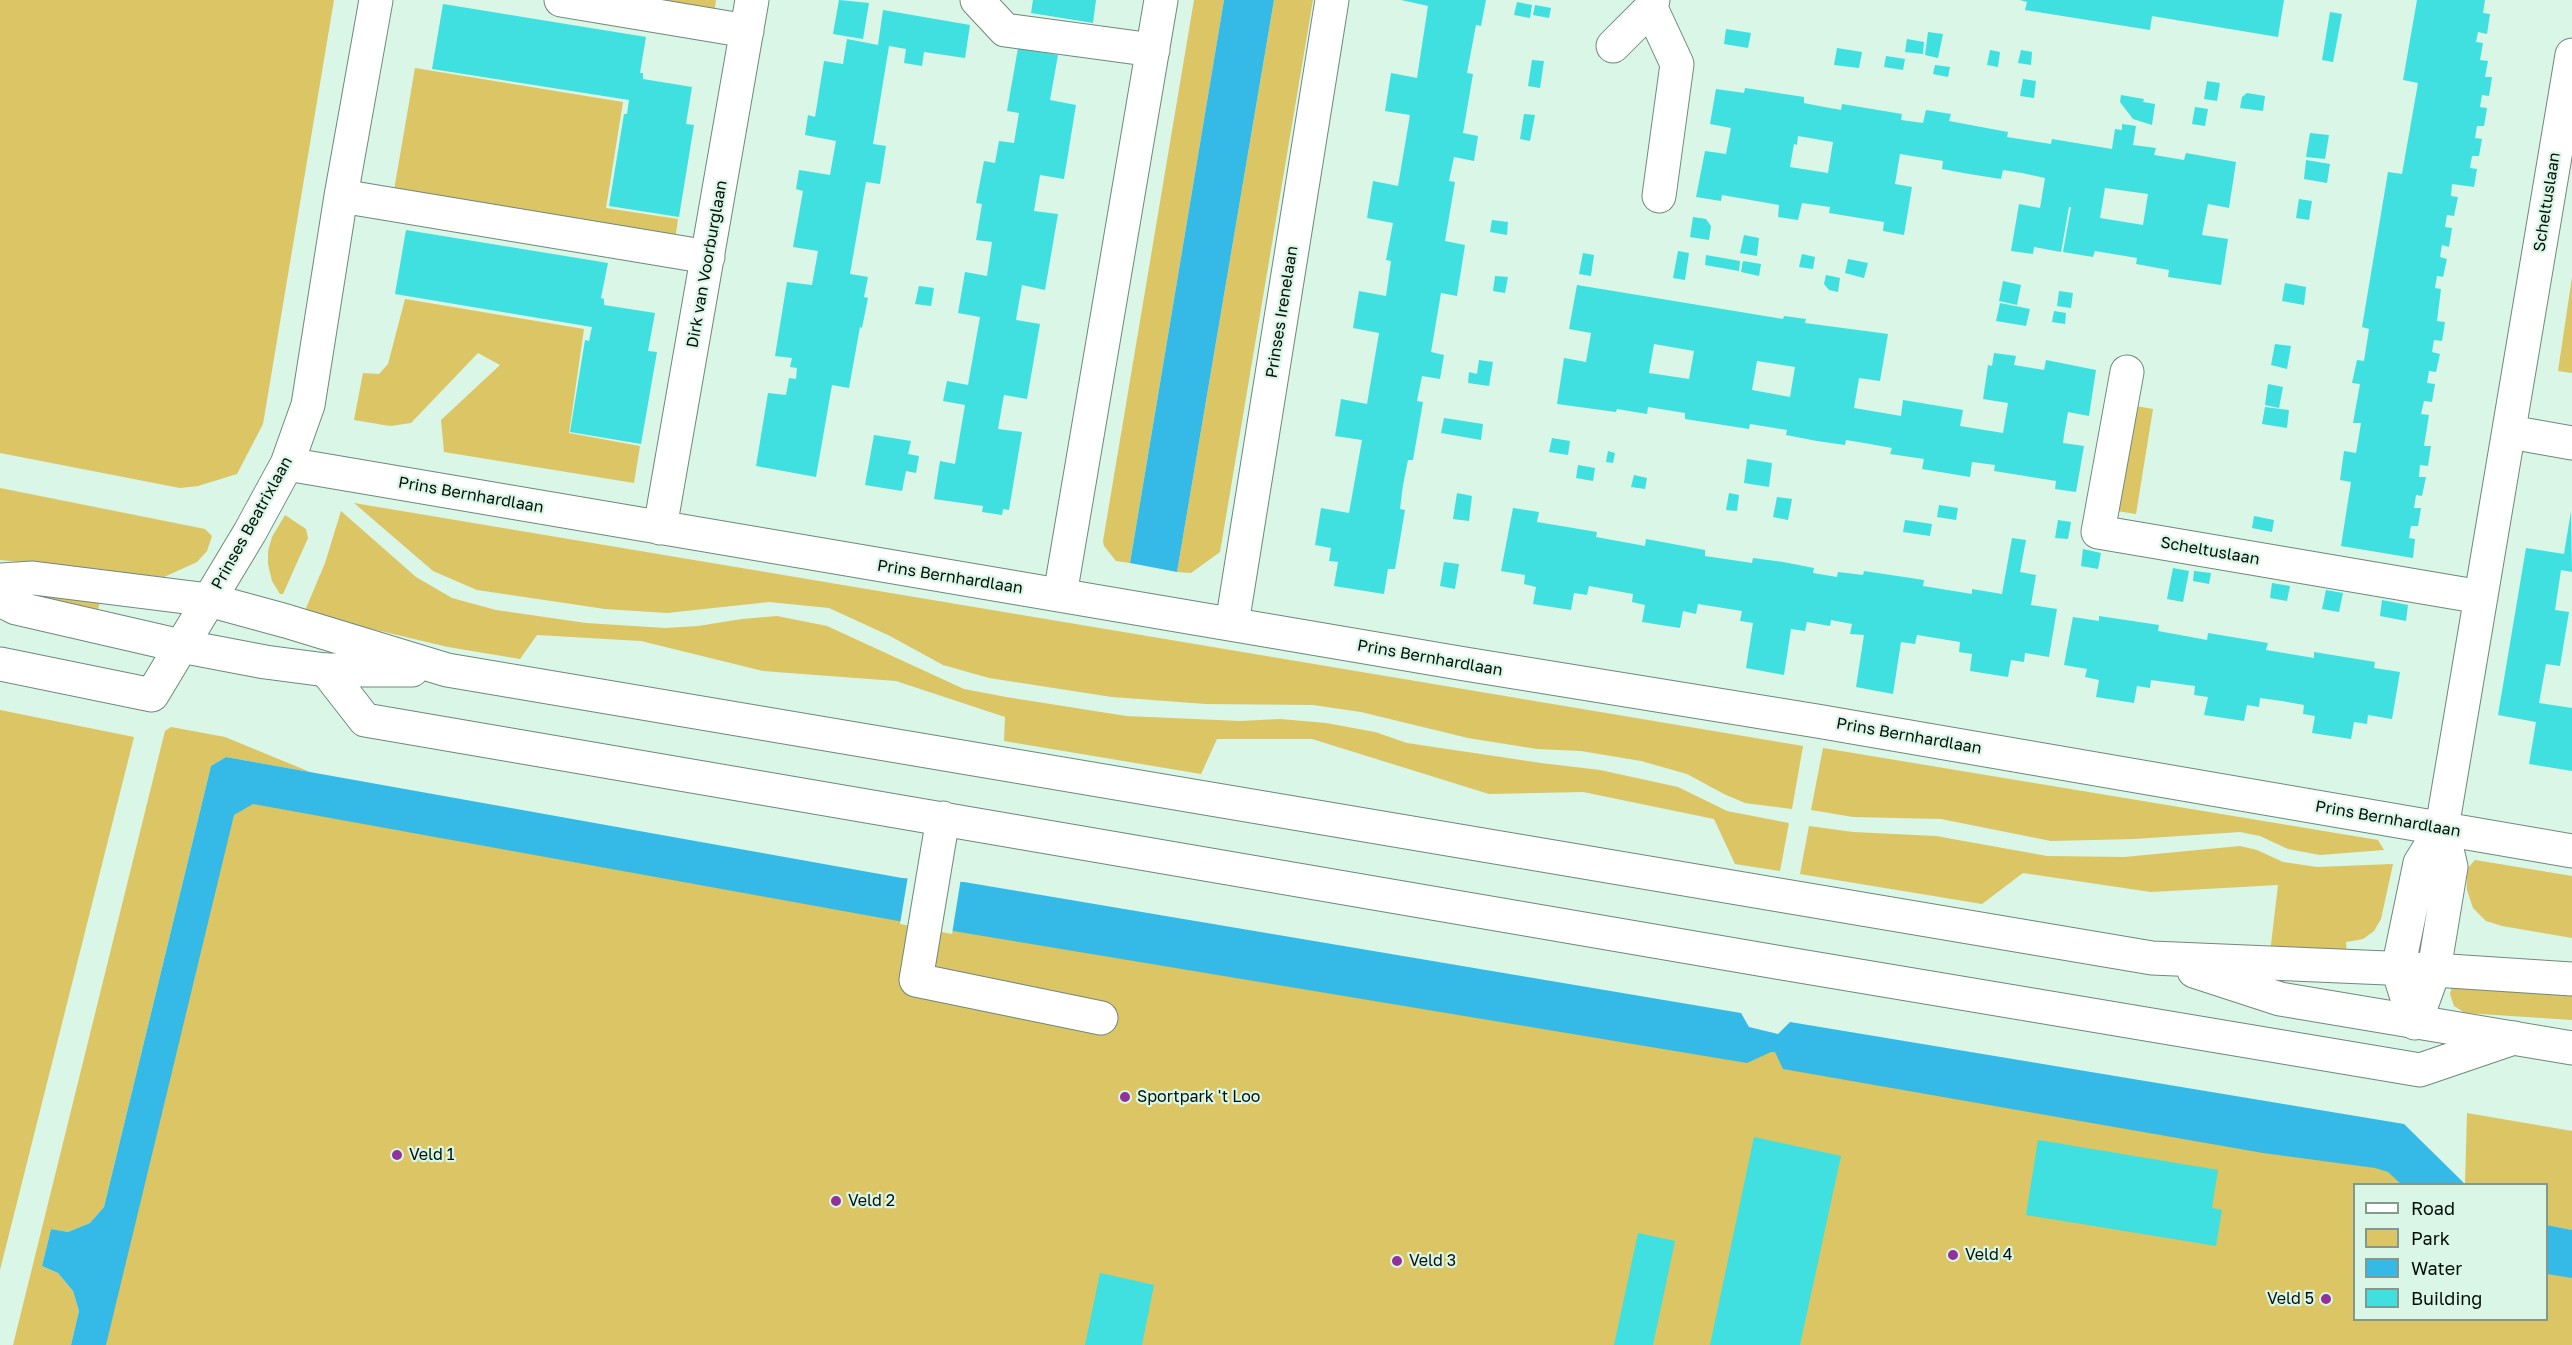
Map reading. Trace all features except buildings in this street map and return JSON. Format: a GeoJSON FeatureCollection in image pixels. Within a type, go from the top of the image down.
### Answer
{"type":"FeatureCollection","features":[{"type":"Feature","properties":{"kind":"street","name":"Prinses Beatrixlaan"},"geometry":{"type":"LineString","coordinates":[[0,664],[152,695],[287,464],[308,405],[341,196],[376,0]]}},
{"type":"Feature","properties":{"kind":"street"},"geometry":{"type":"LineString","coordinates":[[561,0],[749,16]]}},
{"type":"Feature","properties":{"kind":"street"},"geometry":{"type":"LineString","coordinates":[[977,0],[1005,30],[1153,50]]}},
{"type":"Feature","properties":{"kind":"street"},"geometry":{"type":"LineString","coordinates":[[1060,595],[1161,0]]}},
{"type":"Feature","properties":{"kind":"street","name":"Prinses Irenelaan"},"geometry":{"type":"LineString","coordinates":[[1232,624],[1332,0]]}},
{"type":"Feature","properties":{"kind":"street"},"geometry":{"type":"LineString","coordinates":[[1612,46],[1652,4],[1677,64],[1659,196]]}},
{"type":"Feature","properties":{"kind":"street","name":"Dirk van Voorburglaan"},"geometry":{"type":"LineString","coordinates":[[660,528],[749,16]]}},
{"type":"Feature","properties":{"kind":"street","name":"Scheltuslaan"},"geometry":{"type":"LineString","coordinates":[[2397,969],[2420,863],[2442,828],[2510,432],[2563,162],[2572,55]]}},
{"type":"Feature","properties":{"kind":"street"},"geometry":{"type":"LineString","coordinates":[[341,196],[708,257]]}},
{"type":"Feature","properties":{"kind":"street","name":"Scheltuslaan"},"geometry":{"type":"LineString","coordinates":[[2127,372],[2098,532],[2481,597]]}},
{"type":"Feature","properties":{"kind":"street"},"geometry":{"type":"LineString","coordinates":[[2510,432],[2572,443]]}},
{"type":"Feature","properties":{"kind":"street","name":"Prins Bernhardlaan"},"geometry":{"type":"LineString","coordinates":[[287,464],[1829,723],[2572,851]]}},
{"type":"Feature","properties":{"kind":"street"},"geometry":{"type":"LineString","coordinates":[[0,580],[33,578],[209,600],[447,670],[2152,958],[2434,970],[2572,980]]}},
{"type":"Feature","properties":{"kind":"street"},"geometry":{"type":"LineString","coordinates":[[0,600],[16,608],[181,646],[266,662],[326,670],[447,670]]}},
{"type":"Feature","properties":{"kind":"street"},"geometry":{"type":"LineString","coordinates":[[326,670],[365,720],[1765,960],[2420,1070],[2514,1038]]}},
{"type":"Feature","properties":{"kind":"street"},"geometry":{"type":"LineString","coordinates":[[944,818],[916,980],[1101,1018]]}},
{"type":"Feature","properties":{"kind":"street","name":"Scheltuslaan"},"geometry":{"type":"LineString","coordinates":[[2415,1023],[2434,970],[2451,867],[2442,828]]}},
{"type":"Feature","properties":{"kind":"street"},"geometry":{"type":"LineString","coordinates":[[2152,958],[2280,999],[2572,1048]]}},
{"type":"Feature","properties":{"kind":"street"},"geometry":{"type":"LineString","coordinates":[[2397,969],[2415,1023]]}},
{"type":"Feature","properties":{"kind":"green space"},"geometry":{"type":"Polygon","coordinates":[[[0,0],[334,0],[263,424],[237,474],[198,486],[180,488],[0,453],[0,0]]]}},
{"type":"Feature","properties":{"kind":"green space"},"geometry":{"type":"Polygon","coordinates":[[[619,0],[716,0],[714,15],[619,0]]]}},
{"type":"Feature","properties":{"kind":"green space"},"geometry":{"type":"Polygon","coordinates":[[[1194,0],[1224,0],[1130,563],[1116,561],[1104,546],[1103,541],[1194,0]]]}},
{"type":"Feature","properties":{"kind":"green space"},"geometry":{"type":"Polygon","coordinates":[[[1274,0],[1313,0],[1220,552],[1191,573],[1177,572],[1274,0]]]}},
{"type":"Feature","properties":{"kind":"green space"},"geometry":{"type":"Polygon","coordinates":[[[415,68],[623,102],[606,208],[678,219],[675,241],[393,196],[415,68]]]}},
{"type":"Feature","properties":{"kind":"green space"},"geometry":{"type":"Polygon","coordinates":[[[2572,277],[2572,373],[2558,371],[2572,277]]]}},
{"type":"Feature","properties":{"kind":"green space"},"geometry":{"type":"Polygon","coordinates":[[[405,299],[584,329],[569,433],[640,446],[634,483],[444,452],[441,420],[500,365],[478,353],[411,423],[390,426],[354,420],[363,373],[379,374],[388,364],[405,299]]]}},
{"type":"Feature","properties":{"kind":"green space"},"geometry":{"type":"Polygon","coordinates":[[[2136,406],[2153,409],[2136,514],[2117,511],[2136,406]]]}},
{"type":"Feature","properties":{"kind":"green space"},"geometry":{"type":"Polygon","coordinates":[[[0,488],[205,529],[212,536],[207,551],[197,562],[164,577],[0,560],[0,488]]]}},
{"type":"Feature","properties":{"kind":"green space"},"geometry":{"type":"Polygon","coordinates":[[[354,503],[1803,746],[1792,809],[1745,803],[1687,774],[1641,761],[1581,751],[1537,749],[1468,738],[1361,712],[1313,705],[1206,704],[1112,697],[989,678],[943,665],[890,636],[829,608],[769,602],[667,613],[605,609],[477,590],[433,571],[354,503]]]}},
{"type":"Feature","properties":{"kind":"green space"},"geometry":{"type":"Polygon","coordinates":[[[341,511],[416,577],[452,598],[496,610],[586,623],[665,628],[777,616],[827,626],[964,689],[1006,697],[1126,716],[1240,721],[1280,719],[1326,723],[1375,732],[1407,743],[1600,770],[1678,787],[1727,811],[1789,823],[1780,871],[1735,864],[1714,819],[1583,792],[1489,794],[1312,739],[1217,739],[1201,774],[1004,741],[1005,717],[896,681],[763,671],[641,641],[537,635],[520,659],[448,647],[304,613],[325,563],[341,511]]]}},
{"type":"Feature","properties":{"kind":"green space"},"geometry":{"type":"Polygon","coordinates":[[[285,515],[306,529],[308,538],[283,594],[280,594],[272,581],[268,551],[272,537],[285,515]]]}},
{"type":"Feature","properties":{"kind":"green space"},"geometry":{"type":"Polygon","coordinates":[[[0,593],[101,598],[96,617],[0,593]]]}},
{"type":"Feature","properties":{"kind":"green space"},"geometry":{"type":"Polygon","coordinates":[[[0,710],[134,737],[0,1270],[0,710]]]}},
{"type":"Feature","properties":{"kind":"green space"},"geometry":{"type":"Polygon","coordinates":[[[171,727],[225,737],[310,772],[226,757],[211,766],[104,1207],[90,1223],[68,1232],[51,1229],[42,1266],[58,1273],[73,1291],[79,1311],[71,1345],[13,1345],[165,731],[171,727]]]}},
{"type":"Feature","properties":{"kind":"green space"},"geometry":{"type":"Polygon","coordinates":[[[1823,748],[2378,840],[2384,850],[2320,855],[2288,849],[2260,836],[2240,832],[2134,839],[2051,841],[1941,819],[1853,817],[1811,810],[1823,748]]]}},
{"type":"Feature","properties":{"kind":"green space","name":"Sportpark 't Loo"},"geometry":{"type":"Polygon","coordinates":[[[223,776],[2402,1149],[2440,1183],[2353,1183],[2353,1321],[2548,1321],[2548,1247],[2572,1252],[2572,1345],[90,1345],[223,776]]]}},
{"type":"Feature","properties":{"kind":"green space"},"geometry":{"type":"Polygon","coordinates":[[[1809,826],[1853,832],[1936,836],[2047,856],[2124,857],[2240,846],[2257,850],[2283,862],[2317,867],[2393,864],[2381,919],[2374,931],[2363,939],[2346,942],[2347,956],[2270,953],[2278,885],[2151,892],[2023,873],[1982,904],[1800,874],[1809,826]]]}},
{"type":"Feature","properties":{"kind":"green space"},"geometry":{"type":"Polygon","coordinates":[[[2475,860],[2572,876],[2572,938],[2502,926],[2486,921],[2473,908],[2467,890],[2466,870],[2475,860]]]}},
{"type":"Feature","properties":{"kind":"green space"},"geometry":{"type":"Polygon","coordinates":[[[2452,986],[2572,989],[2572,1020],[2465,1013],[2454,1006],[2450,994],[2452,986]]]}},
{"type":"Feature","properties":{"kind":"green space"},"geometry":{"type":"Polygon","coordinates":[[[2467,1113],[2572,1131],[2572,1230],[2548,1225],[2548,1183],[2465,1183],[2467,1113]]]}},
{"type":"Feature","properties":{"kind":"water"},"geometry":{"type":"Polygon","coordinates":[[[1224,0],[1274,0],[1177,572],[1130,563],[1224,0]]]}},
{"type":"Feature","properties":{"kind":"water"},"geometry":{"type":"Polygon","coordinates":[[[226,757],[902,878],[964,882],[1741,1013],[1749,1027],[1778,1034],[1790,1022],[2404,1124],[2464,1183],[2400,1183],[2388,1172],[2375,1168],[2263,1153],[1783,1069],[1775,1052],[1747,1063],[959,932],[253,804],[234,815],[106,1345],[71,1345],[79,1311],[73,1291],[58,1273],[42,1266],[51,1229],[68,1232],[90,1223],[104,1207],[211,766],[226,757]]]}},
{"type":"Feature","properties":{"kind":"water"},"geometry":{"type":"Polygon","coordinates":[[[2548,1225],[2572,1230],[2572,1278],[2548,1274],[2548,1225]]]}},
{"type":"Feature","properties":{"kind":"pier"},"geometry":{"type":"Polygon","coordinates":[[[908,876],[961,878],[952,934],[900,924],[908,876]]]}},
{"type":"Feature","properties":{"kind":"place","name":"Sportpark 't Loo"},"geometry":{"type":"Point","coordinates":[1125,1097]}},
{"type":"Feature","properties":{"kind":"place","name":"Veld 1"},"geometry":{"type":"Point","coordinates":[397,1155]}},
{"type":"Feature","properties":{"kind":"place","name":"Veld 2"},"geometry":{"type":"Point","coordinates":[836,1201]}},
{"type":"Feature","properties":{"kind":"place","name":"Veld 4"},"geometry":{"type":"Point","coordinates":[1953,1255]}},
{"type":"Feature","properties":{"kind":"place","name":"Veld 3"},"geometry":{"type":"Point","coordinates":[1397,1261]}},
{"type":"Feature","properties":{"kind":"place","name":"Veld 5"},"geometry":{"type":"Point","coordinates":[2326,1299]}}]}
